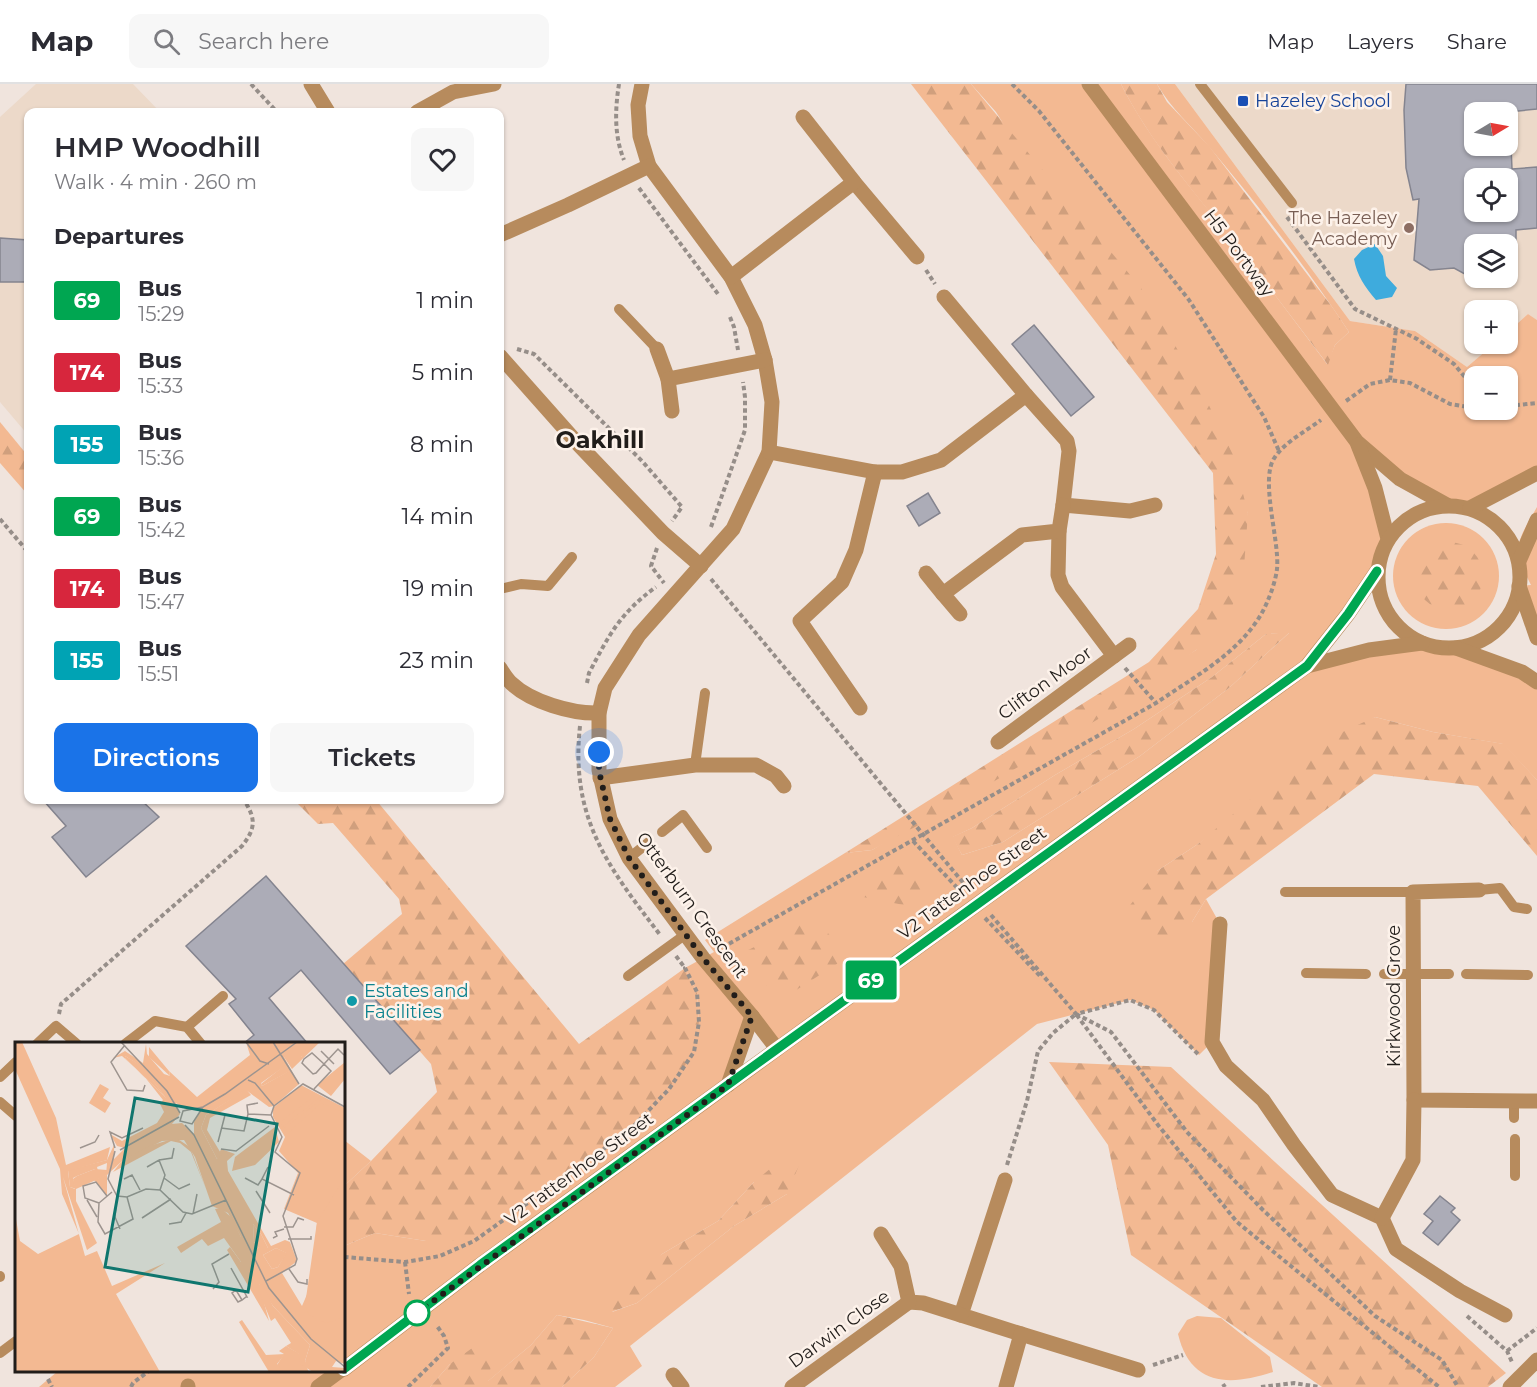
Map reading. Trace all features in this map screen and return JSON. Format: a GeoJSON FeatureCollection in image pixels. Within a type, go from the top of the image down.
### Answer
{"type":"FeatureCollection","features":[{"type":"Feature","properties":{"kind":"street"},"geometry":{"type":"LineString","coordinates":[[311,84],[326,108]]}},
{"type":"Feature","properties":{"kind":"street"},"geometry":{"type":"LineString","coordinates":[[424,108],[453,92],[494,84]]}},
{"type":"Feature","properties":{"kind":"street","name":"Otterburn Crescent"},"geometry":{"type":"LineString","coordinates":[[642,84],[638,105],[640,136],[649,166],[731,277],[755,325],[765,360],[772,402],[769,452],[733,528],[705,572],[639,635],[605,688],[599,713],[600,777],[610,819],[629,858],[686,934],[709,952],[777,1049]]}},
{"type":"Feature","properties":{"kind":"street","name":"H5 Portway"},"geometry":{"type":"LineString","coordinates":[[1090,85],[1353,437],[1400,479],[1447,505]]}},
{"type":"Feature","properties":{"kind":"street"},"geometry":{"type":"LineString","coordinates":[[803,117],[917,256]]}},
{"type":"Feature","properties":{"kind":"street"},"geometry":{"type":"LineString","coordinates":[[504,233],[649,166]]}},
{"type":"Feature","properties":{"kind":"street"},"geometry":{"type":"LineString","coordinates":[[731,277],[854,182]]}},
{"type":"Feature","properties":{"kind":"street","name":"Clifton Moor"},"geometry":{"type":"LineString","coordinates":[[944,297],[1067,441],[1069,451],[1059,531],[1058,575],[1062,587],[1114,656]]}},
{"type":"Feature","properties":{"kind":"street"},"geometry":{"type":"LineString","coordinates":[[657,349],[668,379],[672,411]]}},
{"type":"Feature","properties":{"kind":"street"},"geometry":{"type":"LineString","coordinates":[[505,352],[579,446],[663,533],[705,572]]}},
{"type":"Feature","properties":{"kind":"street"},"geometry":{"type":"LineString","coordinates":[[668,379],[765,360]]}},
{"type":"Feature","properties":{"kind":"street"},"geometry":{"type":"LineString","coordinates":[[769,452],[875,472],[902,472],[941,460],[1026,395]]}},
{"type":"Feature","properties":{"kind":"street","name":"H5 Portway"},"geometry":{"type":"LineString","coordinates":[[1353,437],[1375,488],[1388,539]]}},
{"type":"Feature","properties":{"kind":"street"},"geometry":{"type":"LineString","coordinates":[[860,708],[800,621],[842,582],[856,550],[875,472]]}},
{"type":"Feature","properties":{"kind":"street"},"geometry":{"type":"LineString","coordinates":[[1470,508],[1537,473]]}},
{"type":"Feature","properties":{"kind":"street"},"geometry":{"type":"LineString","coordinates":[[1063,505],[1130,512],[1155,505]]}},
{"type":"Feature","properties":{"kind":"street"},"geometry":{"type":"LineString","coordinates":[[1447,505],[1470,508],[1487,516],[1502,528],[1519,561],[1519,586],[1512,609],[1498,628],[1479,642],[1456,648],[1441,648],[1422,643],[1403,632],[1388,615],[1379,594],[1377,571],[1380,556],[1388,539],[1404,521],[1424,509],[1447,505]]}},
{"type":"Feature","properties":{"kind":"street"},"geometry":{"type":"LineString","coordinates":[[1519,561],[1537,520]]}},
{"type":"Feature","properties":{"kind":"street"},"geometry":{"type":"LineString","coordinates":[[943,594],[1022,535],[1059,531]]}},
{"type":"Feature","properties":{"kind":"street","name":"V2 Tattenhoe Street"},"geometry":{"type":"LineString","coordinates":[[345,1368],[480,1265],[1307,666],[1348,614],[1377,571]]}},
{"type":"Feature","properties":{"kind":"street"},"geometry":{"type":"LineString","coordinates":[[926,573],[960,614]]}},
{"type":"Feature","properties":{"kind":"street"},"geometry":{"type":"LineString","coordinates":[[1519,586],[1537,638]]}},
{"type":"Feature","properties":{"kind":"street","name":"V2 Tattenhoe Street"},"geometry":{"type":"LineString","coordinates":[[1307,666],[1369,650],[1422,643]]}},
{"type":"Feature","properties":{"kind":"street","name":"Clifton Moor"},"geometry":{"type":"LineString","coordinates":[[998,742],[1129,645]]}},
{"type":"Feature","properties":{"kind":"street"},"geometry":{"type":"LineString","coordinates":[[1456,648],[1522,672],[1537,682]]}},
{"type":"Feature","properties":{"kind":"street"},"geometry":{"type":"LineString","coordinates":[[504,673],[512,684],[537,699],[581,714],[599,713]]}},
{"type":"Feature","properties":{"kind":"street"},"geometry":{"type":"LineString","coordinates":[[600,777],[695,765],[756,765],[777,776],[784,786]]}},
{"type":"Feature","properties":{"kind":"street"},"geometry":{"type":"LineString","coordinates":[[1413,892],[1479,890]]}},
{"type":"Feature","properties":{"kind":"street","name":"Kirkwood Grove"},"geometry":{"type":"LineString","coordinates":[[1382,1218],[1413,1160],[1413,892]]}},
{"type":"Feature","properties":{"kind":"street"},"geometry":{"type":"LineString","coordinates":[[1220,924],[1212,1042],[1226,1066],[1263,1100],[1332,1195],[1382,1218],[1396,1249],[1460,1291],[1505,1315]]}},
{"type":"Feature","properties":{"kind":"street"},"geometry":{"type":"LineString","coordinates":[[728,1085],[752,1016]]}},
{"type":"Feature","properties":{"kind":"street"},"geometry":{"type":"LineString","coordinates":[[1414,1100],[1537,1101]]}},
{"type":"Feature","properties":{"kind":"street"},"geometry":{"type":"LineString","coordinates":[[961,1315],[1005,1180]]}},
{"type":"Feature","properties":{"kind":"street","name":"Darwin Close"},"geometry":{"type":"LineString","coordinates":[[881,1234],[901,1266],[909,1302]]}},
{"type":"Feature","properties":{"kind":"street","name":"Darwin Close"},"geometry":{"type":"LineString","coordinates":[[792,1387],[909,1302],[961,1315],[1138,1370]]}},
{"type":"Feature","properties":{"kind":"street"},"geometry":{"type":"LineString","coordinates":[[1006,1387],[1021,1334]]}},
{"type":"Feature","properties":{"kind":"street"},"geometry":{"type":"LineString","coordinates":[[1509,1387],[1537,1360]]}},
{"type":"Feature","properties":{"kind":"street","name":"V2 Tattenhoe Street"},"geometry":{"type":"LineString","coordinates":[[318,1387],[339,1372]]}},
{"type":"Feature","properties":{"kind":"lane"},"geometry":{"type":"LineString","coordinates":[[1200,84],[1292,203]]}},
{"type":"Feature","properties":{"kind":"lane"},"geometry":{"type":"LineString","coordinates":[[619,309],[657,349]]}},
{"type":"Feature","properties":{"kind":"lane"},"geometry":{"type":"LineString","coordinates":[[504,588],[521,584],[548,586],[572,557]]}},
{"type":"Feature","properties":{"kind":"lane"},"geometry":{"type":"LineString","coordinates":[[695,765],[705,693]]}},
{"type":"Feature","properties":{"kind":"lane"},"geometry":{"type":"LineString","coordinates":[[662,832],[683,815],[707,848]]}},
{"type":"Feature","properties":{"kind":"lane"},"geometry":{"type":"LineString","coordinates":[[629,858],[649,842]]}},
{"type":"Feature","properties":{"kind":"lane"},"geometry":{"type":"LineString","coordinates":[[1479,890],[1500,888],[1514,907],[1527,909]]}},
{"type":"Feature","properties":{"kind":"lane"},"geometry":{"type":"LineString","coordinates":[[1285,892],[1413,892]]}},
{"type":"Feature","properties":{"kind":"lane"},"geometry":{"type":"LineString","coordinates":[[628,976],[686,934]]}},
{"type":"Feature","properties":{"kind":"lane"},"geometry":{"type":"LineString","coordinates":[[1306,973],[1366,974]]}},
{"type":"Feature","properties":{"kind":"lane"},"geometry":{"type":"LineString","coordinates":[[1384,974],[1449,974]]}},
{"type":"Feature","properties":{"kind":"lane"},"geometry":{"type":"LineString","coordinates":[[1466,974],[1528,975]]}},
{"type":"Feature","properties":{"kind":"lane"},"geometry":{"type":"LineString","coordinates":[[187,1027],[223,996]]}},
{"type":"Feature","properties":{"kind":"lane"},"geometry":{"type":"LineString","coordinates":[[127,1042],[155,1021],[187,1027],[199,1042]]}},
{"type":"Feature","properties":{"kind":"lane"},"geometry":{"type":"LineString","coordinates":[[39,1042],[56,1026],[75,1042]]}},
{"type":"Feature","properties":{"kind":"lane"},"geometry":{"type":"LineString","coordinates":[[0,1077],[15,1063]]}},
{"type":"Feature","properties":{"kind":"lane"},"geometry":{"type":"LineString","coordinates":[[1514,1101],[1515,1118]]}},
{"type":"Feature","properties":{"kind":"lane"},"geometry":{"type":"LineString","coordinates":[[0,1102],[15,1115]]}},
{"type":"Feature","properties":{"kind":"lane"},"geometry":{"type":"LineString","coordinates":[[1515,1138],[1515,1176]]}},
{"type":"Feature","properties":{"kind":"lane"},"geometry":{"type":"LineString","coordinates":[[0,1353],[15,1342]]}},
{"type":"Feature","properties":{"kind":"path"},"geometry":{"type":"LineString","coordinates":[[251,84],[273,108]]}},
{"type":"Feature","properties":{"kind":"path"},"geometry":{"type":"LineString","coordinates":[[619,84],[615,104],[616,128],[622,156],[631,176],[650,205],[720,297]]}},
{"type":"Feature","properties":{"kind":"path"},"geometry":{"type":"LineString","coordinates":[[1012,84],[1039,111],[1189,300],[1264,417],[1279,452]]}},
{"type":"Feature","properties":{"kind":"path"},"geometry":{"type":"LineString","coordinates":[[1285,215],[1355,309],[1417,339],[1454,364],[1464,376]]}},
{"type":"Feature","properties":{"kind":"path"},"geometry":{"type":"LineString","coordinates":[[917,256],[944,297]]}},
{"type":"Feature","properties":{"kind":"path"},"geometry":{"type":"LineString","coordinates":[[711,529],[745,430],[745,397],[741,364],[734,327],[726,307]]}},
{"type":"Feature","properties":{"kind":"path"},"geometry":{"type":"LineString","coordinates":[[1390,380],[1396,329]]}},
{"type":"Feature","properties":{"kind":"path"},"geometry":{"type":"LineString","coordinates":[[505,352],[534,354],[642,461],[682,507],[663,533],[651,566],[664,582]]}},
{"type":"Feature","properties":{"kind":"path"},"geometry":{"type":"LineString","coordinates":[[1342,404],[1370,384],[1390,380],[1410,383],[1450,404],[1464,406]]}},
{"type":"Feature","properties":{"kind":"path"},"geometry":{"type":"LineString","coordinates":[[1518,405],[1537,403]]}},
{"type":"Feature","properties":{"kind":"path"},"geometry":{"type":"LineString","coordinates":[[346,1257],[405,1262],[440,1256],[474,1241],[629,1131],[669,1089],[694,1052],[699,1022],[697,992],[685,968],[709,952],[922,836],[1156,703],[1217,662],[1251,631],[1268,601],[1277,570],[1276,539],[1269,495],[1269,476],[1273,459],[1324,418]]}},
{"type":"Feature","properties":{"kind":"path"},"geometry":{"type":"LineString","coordinates":[[0,519],[24,547]]}},
{"type":"Feature","properties":{"kind":"path"},"geometry":{"type":"LineString","coordinates":[[705,572],[717,570]]}},
{"type":"Feature","properties":{"kind":"path"},"geometry":{"type":"LineString","coordinates":[[701,586],[705,572]]}},
{"type":"Feature","properties":{"kind":"path"},"geometry":{"type":"LineString","coordinates":[[705,572],[922,836],[976,898]]}},
{"type":"Feature","properties":{"kind":"path"},"geometry":{"type":"LineString","coordinates":[[1114,656],[1156,703]]}},
{"type":"Feature","properties":{"kind":"path"},"geometry":{"type":"LineString","coordinates":[[56,1026],[62,1004],[242,846],[252,832],[252,815],[246,804]]}},
{"type":"Feature","properties":{"kind":"path"},"geometry":{"type":"LineString","coordinates":[[913,841],[970,902]]}},
{"type":"Feature","properties":{"kind":"path"},"geometry":{"type":"LineString","coordinates":[[984,907],[1076,1014],[1158,1125],[1238,1222],[1439,1387]]}},
{"type":"Feature","properties":{"kind":"path"},"geometry":{"type":"LineString","coordinates":[[978,910],[1076,1014],[1111,1032],[1187,1132],[1255,1203],[1375,1316],[1442,1360],[1458,1387]]}},
{"type":"Feature","properties":{"kind":"path"},"geometry":{"type":"LineString","coordinates":[[1005,1180],[1007,1164],[1027,1101],[1038,1051],[1053,1033],[1076,1014],[1130,1000],[1154,1010],[1199,1055]]}},
{"type":"Feature","properties":{"kind":"path"},"geometry":{"type":"LineString","coordinates":[[405,1262],[409,1294]]}},
{"type":"Feature","properties":{"kind":"path"},"geometry":{"type":"LineString","coordinates":[[1465,1314],[1507,1351],[1520,1375]]}},
{"type":"Feature","properties":{"kind":"path"},"geometry":{"type":"LineString","coordinates":[[408,1387],[448,1348],[437,1326]]}},
{"type":"Feature","properties":{"kind":"path"},"geometry":{"type":"LineString","coordinates":[[1507,1351],[1537,1328]]}},
{"type":"Feature","properties":{"kind":"path"},"geometry":{"type":"LineString","coordinates":[[1138,1370],[1183,1355]]}},
{"type":"Feature","properties":{"kind":"path"},"geometry":{"type":"LineString","coordinates":[[131,1387],[149,1372]]}},
{"type":"Feature","properties":{"kind":"path"},"geometry":{"type":"LineString","coordinates":[[48,1379],[52,1387]]}},
{"type":"Feature","properties":{"kind":"path"},"geometry":{"type":"LineString","coordinates":[[1261,1387],[1294,1383],[1319,1387]]}},
{"type":"Feature","properties":{"kind":"shaded area"},"geometry":{"type":"Polygon","coordinates":[[[36,84],[133,84],[156,108],[24,108],[24,430],[0,402],[0,117],[36,84]]]}},
{"type":"Feature","properties":{"kind":"shaded area","name":"The Hazeley Academy"},"geometry":{"type":"Polygon","coordinates":[[[1175,84],[1537,84],[1537,320],[1528,314],[1518,323],[1518,300],[1464,300],[1464,354],[1482,354],[1468,366],[1415,331],[1350,321],[1175,84]]]}},
{"type":"Feature","properties":{"kind":"green space"},"geometry":{"type":"Polygon","coordinates":[[[911,84],[971,84],[1141,288],[1202,391],[1233,455],[1248,513],[1243,581],[1227,618],[1196,650],[1115,709],[941,813],[872,850],[845,853],[1149,662],[1198,609],[1216,554],[1213,473],[911,84]]]}},
{"type":"Feature","properties":{"kind":"green space"},"geometry":{"type":"Polygon","coordinates":[[[971,84],[1121,84],[1132,105],[1173,165],[1245,255],[1327,364],[1335,345],[1349,332],[1264,215],[1175,109],[1157,84],[1175,84],[1350,321],[1415,331],[1466,366],[1464,420],[1518,420],[1518,366],[1468,366],[1482,354],[1518,354],[1518,323],[1528,314],[1537,320],[1537,467],[1470,508],[1447,505],[1359,443],[1388,539],[1380,556],[1377,571],[1307,665],[1422,643],[1441,648],[1456,648],[1537,682],[1537,780],[1503,744],[1433,732],[1375,717],[1157,871],[1192,922],[1206,899],[1220,924],[1212,1042],[1199,1055],[1154,1010],[1130,1000],[1037,1024],[630,1346],[642,1366],[615,1387],[562,1387],[594,1357],[613,1328],[557,1315],[531,1345],[487,1382],[450,1364],[430,1387],[39,1387],[57,1372],[345,1372],[345,1246],[375,1233],[426,1241],[474,1241],[629,1131],[669,1089],[699,1022],[697,992],[685,968],[714,952],[705,940],[845,853],[872,850],[1196,650],[1248,513],[996,112],[971,84]],[[1289,633],[1266,634],[1212,677],[1134,729],[1055,775],[972,828],[953,837],[962,855],[1003,842],[1140,756],[1229,688],[1289,633]],[[753,1017],[728,1084],[776,1049],[753,1017]],[[754,1182],[718,1221],[662,1254],[612,1312],[637,1303],[734,1226],[787,1194],[754,1182]]]}},
{"type":"Feature","properties":{"kind":"green space"},"geometry":{"type":"Polygon","coordinates":[[[1121,84],[1157,84],[1167,102],[1209,146],[1333,308],[1349,332],[1335,345],[1328,365],[1257,271],[1172,165],[1144,125],[1121,84]]]}},
{"type":"Feature","properties":{"kind":"green space"},"geometry":{"type":"Polygon","coordinates":[[[0,422],[24,451],[24,490],[0,463],[0,422]]]}},
{"type":"Feature","properties":{"kind":"green space"},"geometry":{"type":"Polygon","coordinates":[[[1537,507],[1537,638],[1519,586],[1531,585],[1521,562],[1519,545],[1537,507]]]}},
{"type":"Feature","properties":{"kind":"green space"},"geometry":{"type":"Polygon","coordinates":[[[1446,523],[1466,527],[1484,538],[1495,556],[1499,576],[1495,596],[1484,614],[1466,625],[1446,629],[1426,625],[1408,614],[1397,596],[1393,576],[1397,556],[1408,538],[1426,527],[1446,523]]]}},
{"type":"Feature","properties":{"kind":"green space"},"geometry":{"type":"Polygon","coordinates":[[[1442,542],[1456,542],[1468,547],[1478,557],[1483,576],[1478,595],[1468,605],[1456,610],[1442,610],[1430,605],[1420,595],[1415,583],[1415,569],[1420,557],[1430,547],[1442,542]]]}},
{"type":"Feature","properties":{"kind":"green space"},"geometry":{"type":"Polygon","coordinates":[[[1290,632],[1229,688],[1140,756],[1003,842],[962,855],[952,837],[972,828],[1055,775],[1134,729],[1212,677],[1266,634],[1290,632]]]}},
{"type":"Feature","properties":{"kind":"green space"},"geometry":{"type":"Polygon","coordinates":[[[1375,717],[1433,732],[1504,744],[1537,780],[1537,856],[1478,786],[1374,774],[1206,899],[1192,922],[1167,941],[1137,925],[1127,909],[1157,871],[1198,844],[1314,745],[1375,717]]]}},
{"type":"Feature","properties":{"kind":"green space"},"geometry":{"type":"Polygon","coordinates":[[[298,804],[379,804],[579,1044],[685,968],[697,992],[699,1022],[694,1052],[669,1089],[629,1131],[474,1241],[426,1241],[375,1233],[345,1246],[345,1185],[437,1092],[431,1064],[343,964],[402,914],[399,899],[333,823],[318,824],[298,804]]]}},
{"type":"Feature","properties":{"kind":"green space"},"geometry":{"type":"Polygon","coordinates":[[[906,862],[921,889],[914,907],[853,895],[877,875],[906,862]]]}},
{"type":"Feature","properties":{"kind":"green space"},"geometry":{"type":"Polygon","coordinates":[[[807,921],[829,934],[840,962],[790,994],[763,984],[738,955],[807,921]]]}},
{"type":"Feature","properties":{"kind":"green space"},"geometry":{"type":"Polygon","coordinates":[[[1049,1062],[1171,1067],[1506,1373],[1488,1387],[1322,1387],[1131,1255],[1108,1145],[1049,1062]]]}},
{"type":"Feature","properties":{"kind":"green space"},"geometry":{"type":"Polygon","coordinates":[[[345,1141],[371,1161],[345,1185],[345,1141]]]}},
{"type":"Feature","properties":{"kind":"green space"},"geometry":{"type":"Polygon","coordinates":[[[802,1158],[787,1194],[734,1226],[637,1303],[611,1312],[599,1303],[662,1254],[718,1221],[754,1182],[771,1168],[802,1158]]]}},
{"type":"Feature","properties":{"kind":"green space"},"geometry":{"type":"Polygon","coordinates":[[[557,1315],[613,1328],[594,1357],[562,1387],[430,1387],[450,1364],[475,1346],[494,1351],[488,1381],[531,1345],[557,1315]]]}},
{"type":"Feature","properties":{"kind":"green space"},"geometry":{"type":"Polygon","coordinates":[[[1197,1316],[1221,1318],[1270,1357],[1273,1372],[1241,1380],[1226,1380],[1213,1378],[1201,1372],[1192,1364],[1184,1351],[1178,1334],[1187,1320],[1197,1316]]]}},
{"type":"Feature","properties":{"kind":"water"},"geometry":{"type":"Polygon","coordinates":[[[1375,244],[1383,256],[1386,276],[1397,288],[1392,297],[1376,300],[1362,281],[1354,259],[1362,250],[1375,244]]]}},
{"type":"Feature","properties":{"kind":"building"},"geometry":{"type":"Polygon","coordinates":[[[1406,84],[1537,84],[1537,109],[1518,111],[1518,102],[1464,102],[1464,156],[1511,156],[1512,168],[1464,168],[1464,222],[1518,222],[1518,169],[1537,167],[1537,228],[1516,230],[1516,234],[1464,234],[1464,274],[1454,268],[1430,270],[1414,260],[1419,199],[1413,200],[1406,168],[1404,110],[1406,84]]]}},
{"type":"Feature","properties":{"kind":"building"},"geometry":{"type":"Polygon","coordinates":[[[0,238],[24,240],[24,282],[0,282],[0,238]]]}},
{"type":"Feature","properties":{"kind":"building"},"geometry":{"type":"Polygon","coordinates":[[[1034,325],[1094,397],[1071,416],[1012,344],[1034,325]]]}},
{"type":"Feature","properties":{"kind":"building"},"geometry":{"type":"Polygon","coordinates":[[[928,493],[940,513],[919,526],[907,506],[928,493]]]}},
{"type":"Feature","properties":{"kind":"building"},"geometry":{"type":"Polygon","coordinates":[[[47,804],[145,804],[159,817],[86,877],[52,837],[66,826],[47,804]]]}},
{"type":"Feature","properties":{"kind":"building"},"geometry":{"type":"Polygon","coordinates":[[[266,876],[420,1050],[390,1074],[301,970],[269,998],[306,1042],[245,1042],[254,1035],[229,1004],[236,999],[186,946],[266,876]]]}},
{"type":"Feature","properties":{"kind":"building"},"geometry":{"type":"Polygon","coordinates":[[[1440,1196],[1455,1208],[1451,1212],[1460,1220],[1438,1245],[1423,1233],[1433,1221],[1424,1214],[1440,1196]]]}},
{"type":"Feature","properties":{"kind":"bus line","name":"69"},"geometry":{"type":"LineString","coordinates":[[345,1368],[480,1265],[1307,666],[1348,614],[1377,571]]}},
{"type":"Feature","properties":{"kind":"place","name":"Hazeley School"},"geometry":{"type":"Point","coordinates":[1243,101]}},
{"type":"Feature","properties":{"kind":"place","name":"The Hazeley Academy"},"geometry":{"type":"Point","coordinates":[1409,228]}},
{"type":"Feature","properties":{"kind":"place","name":"Estates and Facilities"},"geometry":{"type":"Point","coordinates":[352,1001]}},
{"type":"Feature","properties":{"kind":"district","name":"Oakhill"},"geometry":{"type":"Point","coordinates":[600,440]}},
{"type":"Feature","properties":{"kind":"route"},"geometry":{"type":"LineString","coordinates":[[417,1313],[728,1085],[752,1016],[703,958],[629,858],[610,819],[599,771],[599,752]]}}]}
